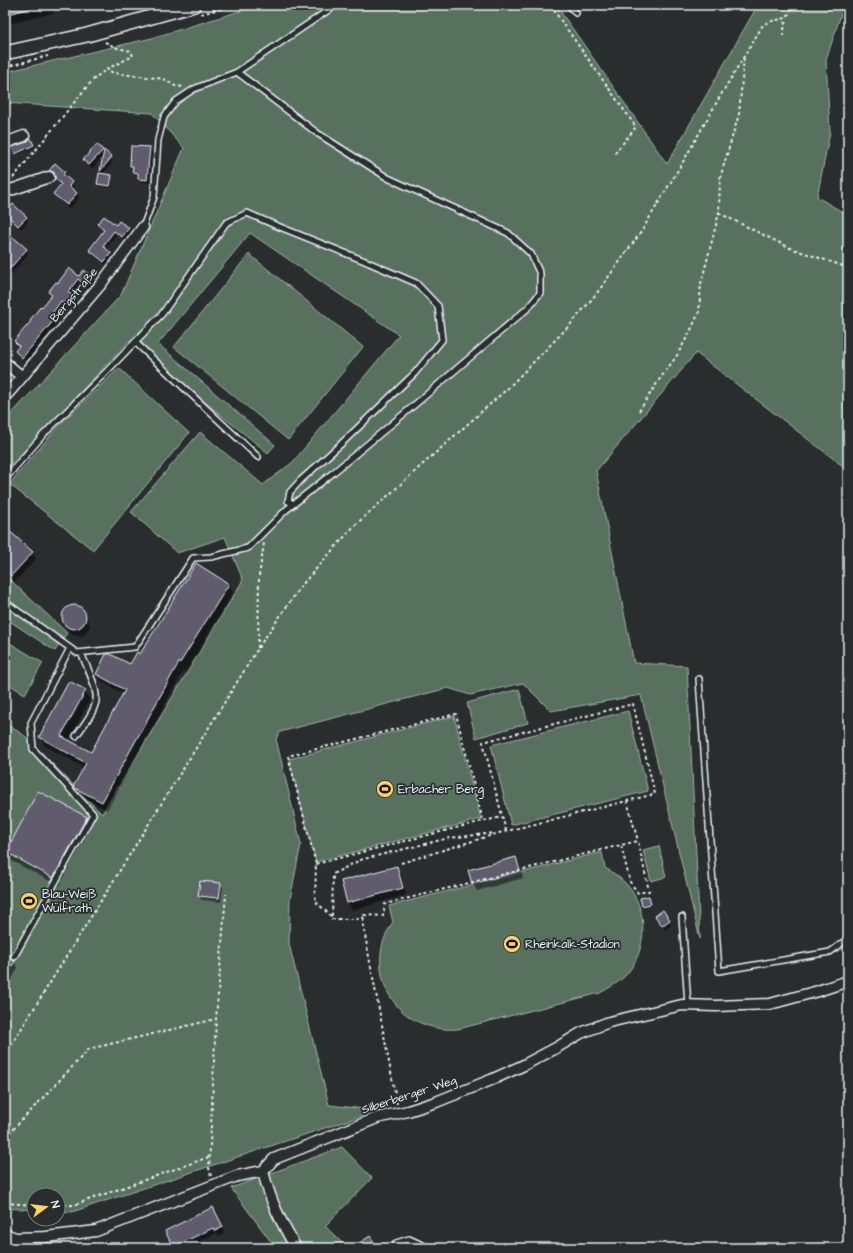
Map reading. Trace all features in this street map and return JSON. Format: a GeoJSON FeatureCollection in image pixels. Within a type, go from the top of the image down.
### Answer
{"type":"FeatureCollection","features":[{"type":"Feature","properties":{"kind":"street"},"geometry":{"type":"LineString","coordinates":[[5,53],[87,34],[194,5]]}},
{"type":"Feature","properties":{"kind":"street"},"geometry":{"type":"LineString","coordinates":[[5,143],[24,136]]}},
{"type":"Feature","properties":{"kind":"street"},"geometry":{"type":"LineString","coordinates":[[5,192],[49,177]]}},
{"type":"Feature","properties":{"kind":"street","name":"Bergstraße"},"geometry":{"type":"LineString","coordinates":[[5,397],[101,284],[143,226]]}},
{"type":"Feature","properties":{"kind":"street"},"geometry":{"type":"LineString","coordinates":[[5,368],[8,365],[22,377]]}},
{"type":"Feature","properties":{"kind":"street","name":"Silberberger Weg"},"geometry":{"type":"LineString","coordinates":[[263,1171],[274,1159],[291,1151],[377,1118],[436,1102],[492,1080],[549,1052],[581,1033],[609,1022],[682,1005],[730,1006],[770,1004],[848,981]]}},
{"type":"Feature","properties":{"kind":"street"},"geometry":{"type":"LineString","coordinates":[[5,1234],[16,1238],[46,1237],[96,1232],[237,1176],[263,1171],[270,1199],[296,1248]]}},
{"type":"Feature","properties":{"kind":"lane"},"geometry":{"type":"LineString","coordinates":[[143,226],[154,196],[158,140],[164,117],[176,101],[194,89],[237,72],[336,5]]}},
{"type":"Feature","properties":{"kind":"lane"},"geometry":{"type":"LineString","coordinates":[[569,5],[576,14]]}},
{"type":"Feature","properties":{"kind":"lane"},"geometry":{"type":"LineString","coordinates":[[5,602],[77,653],[134,647],[193,558],[211,557],[248,548],[286,510],[405,413],[528,308],[540,294],[540,274],[531,254],[508,233],[388,178],[317,133],[237,72]]}},
{"type":"Feature","properties":{"kind":"lane"},"geometry":{"type":"LineString","coordinates":[[5,479],[43,435],[162,314],[226,223],[248,213],[416,283],[438,306],[442,340],[415,373],[290,492],[288,501],[294,504]]}},
{"type":"Feature","properties":{"kind":"lane"},"geometry":{"type":"LineString","coordinates":[[135,342],[258,457]]}},
{"type":"Feature","properties":{"kind":"lane"},"geometry":{"type":"LineString","coordinates":[[14,957],[93,814],[33,750],[31,723],[70,648]]}},
{"type":"Feature","properties":{"kind":"lane"},"geometry":{"type":"LineString","coordinates":[[76,736],[93,708],[96,697],[92,680],[81,653]]}},
{"type":"Feature","properties":{"kind":"lane"},"geometry":{"type":"LineString","coordinates":[[700,679],[719,971],[830,952],[848,939]]}},
{"type":"Feature","properties":{"kind":"lane"},"geometry":{"type":"LineString","coordinates":[[682,917],[688,1006]]}},
{"type":"Feature","properties":{"kind":"lane"},"geometry":{"type":"LineString","coordinates":[[396,1243],[409,1239],[429,1248]]}},
{"type":"Feature","properties":{"kind":"path"},"geometry":{"type":"LineString","coordinates":[[550,5],[636,127],[615,153]]}},
{"type":"Feature","properties":{"kind":"path"},"geometry":{"type":"LineString","coordinates":[[783,36],[786,18],[795,5]]}},
{"type":"Feature","properties":{"kind":"path"},"geometry":{"type":"LineString","coordinates":[[5,1055],[258,649],[301,586],[354,526],[506,389],[570,325],[597,293],[641,232],[763,25],[768,22],[786,18]]}},
{"type":"Feature","properties":{"kind":"path"},"geometry":{"type":"LineString","coordinates":[[10,182],[96,77],[107,69],[133,56],[131,51],[117,48]]}},
{"type":"Feature","properties":{"kind":"path"},"geometry":{"type":"LineString","coordinates":[[639,411],[676,357],[699,312],[701,284],[719,213],[720,178],[739,114],[744,57]]}},
{"type":"Feature","properties":{"kind":"path"},"geometry":{"type":"LineString","coordinates":[[107,69],[113,73],[164,79],[175,86],[194,89]]}},
{"type":"Feature","properties":{"kind":"path"},"geometry":{"type":"LineString","coordinates":[[719,213],[790,248],[846,267],[848,266]]}},
{"type":"Feature","properties":{"kind":"path"},"geometry":{"type":"LineString","coordinates":[[5,518],[9,514]]}},
{"type":"Feature","properties":{"kind":"path"},"geometry":{"type":"LineString","coordinates":[[258,649],[259,576],[266,530]]}},
{"type":"Feature","properties":{"kind":"path"},"geometry":{"type":"LineString","coordinates":[[401,862],[504,831],[655,794],[633,704],[483,742],[502,816],[504,831]]}},
{"type":"Feature","properties":{"kind":"path"},"geometry":{"type":"LineString","coordinates":[[483,821],[456,714],[288,756],[316,864],[315,901],[332,916],[332,919],[361,919],[364,915],[384,916],[385,904],[638,841]]}},
{"type":"Feature","properties":{"kind":"path"},"geometry":{"type":"LineString","coordinates":[[621,845],[630,882],[638,893],[649,890],[627,801]]}},
{"type":"Feature","properties":{"kind":"path"},"geometry":{"type":"LineString","coordinates":[[316,864],[502,816]]}},
{"type":"Feature","properties":{"kind":"path"},"geometry":{"type":"LineString","coordinates":[[332,916],[333,874],[360,860],[449,838],[504,831]]}},
{"type":"Feature","properties":{"kind":"path"},"geometry":{"type":"LineString","coordinates":[[214,1185],[209,1168],[209,1157],[216,1019],[226,894]]}},
{"type":"Feature","properties":{"kind":"path"},"geometry":{"type":"LineString","coordinates":[[364,917],[363,925],[399,1113]]}},
{"type":"Feature","properties":{"kind":"path"},"geometry":{"type":"LineString","coordinates":[[5,1138],[89,1049],[216,1019]]}},
{"type":"Feature","properties":{"kind":"path"},"geometry":{"type":"LineString","coordinates":[[66,1205],[74,1205],[209,1157]]}},
{"type":"Feature","properties":{"kind":"path"},"geometry":{"type":"LineString","coordinates":[[5,1203],[26,1204]]}},
{"type":"Feature","properties":{"kind":"green space"},"geometry":{"type":"Polygon","coordinates":[[[260,5],[556,5],[667,164],[755,10],[751,5],[844,5],[826,60],[830,132],[817,197],[848,214],[848,470],[696,353],[596,471],[634,663],[687,666],[700,939],[641,695],[551,711],[523,683],[470,695],[448,688],[280,732],[276,739],[301,844],[290,899],[289,944],[329,1105],[365,1109],[367,1114],[72,1212],[66,1212],[66,1187],[26,1187],[26,1209],[5,1208],[5,1090],[9,1080],[5,1032],[5,723],[25,736],[102,814],[243,580],[225,537],[177,553],[131,512],[200,432],[263,485],[293,462],[399,335],[250,233],[158,344],[275,445],[268,453],[129,341],[5,471],[5,421],[121,295],[184,148],[152,113],[5,103],[5,72],[152,38],[260,5]]]}},
{"type":"Feature","properties":{"kind":"green space"},"geometry":{"type":"Polygon","coordinates":[[[249,254],[363,347],[288,440],[174,347],[249,254]]]}},
{"type":"Feature","properties":{"kind":"green space"},"geometry":{"type":"Polygon","coordinates":[[[119,368],[189,433],[93,550],[9,484],[61,423],[119,368]]]}},
{"type":"Feature","properties":{"kind":"green space"},"geometry":{"type":"Polygon","coordinates":[[[5,575],[67,633],[55,651],[5,618],[5,575]]]}},
{"type":"Feature","properties":{"kind":"green space"},"geometry":{"type":"Polygon","coordinates":[[[5,640],[43,663],[25,694],[5,682],[5,640]]]}},
{"type":"Feature","properties":{"kind":"green space"},"geometry":{"type":"Polygon","coordinates":[[[519,689],[528,723],[476,738],[467,703],[519,689]]]}},
{"type":"Feature","properties":{"kind":"green space","name":"Erbacher Berg"},"geometry":{"type":"Polygon","coordinates":[[[628,711],[648,791],[511,825],[491,745],[628,711]]]}},
{"type":"Feature","properties":{"kind":"green space","name":"Erbacher Berg"},"geometry":{"type":"Polygon","coordinates":[[[454,716],[481,819],[316,862],[289,759],[454,716]]]}},
{"type":"Feature","properties":{"kind":"green space"},"geometry":{"type":"Polygon","coordinates":[[[659,846],[666,877],[651,881],[643,850],[659,846]]]}},
{"type":"Feature","properties":{"kind":"green space","name":"Rheinkalk-Stadion"},"geometry":{"type":"Polygon","coordinates":[[[602,852],[605,868],[627,885],[639,906],[642,918],[642,943],[638,955],[633,966],[625,976],[616,983],[600,993],[458,1029],[442,1029],[426,1025],[413,1019],[401,1010],[391,998],[385,985],[381,970],[382,945],[393,922],[389,906],[602,852]]]}},
{"type":"Feature","properties":{"kind":"green space"},"geometry":{"type":"Polygon","coordinates":[[[342,1147],[372,1178],[325,1226],[347,1248],[268,1248],[272,1243],[231,1188],[342,1147]]]}},
{"type":"Feature","properties":{"kind":"building"},"geometry":{"type":"Polygon","coordinates":[[[5,5],[31,5],[31,8],[5,15],[5,5]]]}},
{"type":"Feature","properties":{"kind":"building"},"geometry":{"type":"Polygon","coordinates":[[[30,137],[34,145],[15,154],[12,147],[27,142],[30,137]]]}},
{"type":"Feature","properties":{"kind":"building"},"geometry":{"type":"Polygon","coordinates":[[[97,144],[103,150],[89,165],[83,160],[97,144]]]}},
{"type":"Feature","properties":{"kind":"building"},"geometry":{"type":"Polygon","coordinates":[[[131,146],[150,147],[147,180],[138,179],[138,173],[132,172],[133,166],[130,166],[131,146]]]}},
{"type":"Feature","properties":{"kind":"building"},"geometry":{"type":"Polygon","coordinates":[[[104,150],[112,157],[100,171],[104,150]]]}},
{"type":"Feature","properties":{"kind":"building"},"geometry":{"type":"Polygon","coordinates":[[[55,163],[65,172],[63,174],[72,182],[69,186],[77,193],[67,205],[53,194],[61,184],[55,178],[54,172],[49,171],[55,163]]]}},
{"type":"Feature","properties":{"kind":"building"},"geometry":{"type":"Polygon","coordinates":[[[99,173],[112,175],[110,186],[97,184],[99,173]]]}},
{"type":"Feature","properties":{"kind":"building"},"geometry":{"type":"Polygon","coordinates":[[[13,204],[27,217],[18,226],[5,213],[13,204]]]}},
{"type":"Feature","properties":{"kind":"building"},"geometry":{"type":"Polygon","coordinates":[[[104,216],[116,225],[119,221],[129,228],[122,237],[114,231],[108,239],[103,246],[111,253],[104,262],[89,250],[104,230],[97,224],[104,216]]]}},
{"type":"Feature","properties":{"kind":"building"},"geometry":{"type":"Polygon","coordinates":[[[13,237],[27,249],[5,274],[5,247],[13,237]]]}},
{"type":"Feature","properties":{"kind":"building"},"geometry":{"type":"Polygon","coordinates":[[[69,268],[79,276],[84,270],[93,277],[86,286],[78,279],[68,292],[76,298],[68,307],[61,301],[51,315],[55,319],[22,358],[15,351],[19,346],[14,341],[31,321],[30,320],[41,306],[42,307],[52,295],[48,292],[56,282],[58,283],[69,268]]]}},
{"type":"Feature","properties":{"kind":"building"},"geometry":{"type":"Polygon","coordinates":[[[5,527],[33,552],[11,576],[5,571],[5,527]]]}},
{"type":"Feature","properties":{"kind":"building"},"geometry":{"type":"Polygon","coordinates":[[[196,563],[229,584],[180,663],[179,662],[102,802],[73,787],[86,763],[39,737],[69,681],[86,690],[61,736],[91,752],[125,690],[96,674],[106,654],[110,654],[130,664],[137,652],[140,654],[196,563]]]}},
{"type":"Feature","properties":{"kind":"building"},"geometry":{"type":"Polygon","coordinates":[[[69,605],[79,605],[86,612],[86,622],[79,629],[69,629],[62,622],[62,612],[69,605]]]}},
{"type":"Feature","properties":{"kind":"building"},"geometry":{"type":"Polygon","coordinates":[[[38,791],[87,817],[53,878],[6,852],[38,791]]]}},
{"type":"Feature","properties":{"kind":"building"},"geometry":{"type":"Polygon","coordinates":[[[516,857],[520,871],[472,884],[468,870],[516,857]]]}},
{"type":"Feature","properties":{"kind":"building"},"geometry":{"type":"Polygon","coordinates":[[[397,866],[403,888],[347,903],[341,881],[397,866]]]}},
{"type":"Feature","properties":{"kind":"building"},"geometry":{"type":"Polygon","coordinates":[[[200,881],[221,883],[219,898],[198,896],[200,881]]]}},
{"type":"Feature","properties":{"kind":"building"},"geometry":{"type":"Polygon","coordinates":[[[649,896],[651,904],[642,906],[640,898],[649,896]]]}},
{"type":"Feature","properties":{"kind":"building"},"geometry":{"type":"Polygon","coordinates":[[[663,910],[670,920],[662,926],[655,916],[663,910]]]}},
{"type":"Feature","properties":{"kind":"building"},"geometry":{"type":"Polygon","coordinates":[[[5,955],[15,961],[5,978],[5,955]]]}},
{"type":"Feature","properties":{"kind":"building"},"geometry":{"type":"Polygon","coordinates":[[[213,1207],[223,1227],[215,1231],[213,1228],[173,1247],[165,1231],[213,1207]]]}},
{"type":"Feature","properties":{"kind":"building"},"geometry":{"type":"Polygon","coordinates":[[[370,1236],[378,1248],[352,1248],[370,1236]]]}},
{"type":"Feature","properties":{"kind":"place","name":"Erbacher Berg"},"geometry":{"type":"Point","coordinates":[385,789]}},
{"type":"Feature","properties":{"kind":"place","name":"Blau-Weiß Wülfrath"},"geometry":{"type":"Point","coordinates":[29,901]}},
{"type":"Feature","properties":{"kind":"place","name":"Rheinkalk-Stadion"},"geometry":{"type":"Point","coordinates":[512,944]}}]}
